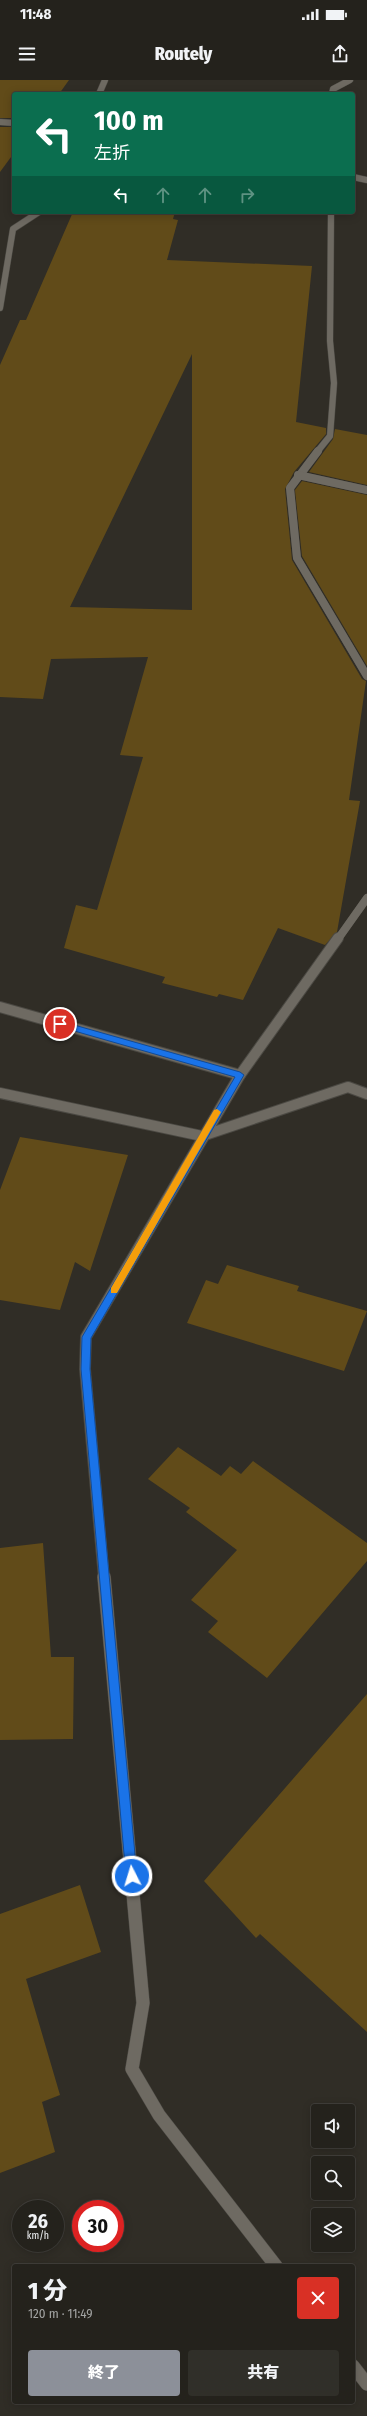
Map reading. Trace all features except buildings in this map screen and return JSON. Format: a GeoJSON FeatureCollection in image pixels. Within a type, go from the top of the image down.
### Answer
{"type":"FeatureCollection","features":[{"type":"Feature","properties":{"kind":"street"},"geometry":{"type":"LineString","coordinates":[[100,92],[105,80]]}},
{"type":"Feature","properties":{"kind":"street"},"geometry":{"type":"LineString","coordinates":[[332,92],[332,89],[350,80]]}},
{"type":"Feature","properties":{"kind":"street"},"geometry":{"type":"LineString","coordinates":[[0,122],[12,123]]}},
{"type":"Feature","properties":{"kind":"street"},"geometry":{"type":"LineString","coordinates":[[355,177],[367,180]]}},
{"type":"Feature","properties":{"kind":"street"},"geometry":{"type":"LineString","coordinates":[[0,308],[13,229],[36,214]]}},
{"type":"Feature","properties":{"kind":"street"},"geometry":{"type":"LineString","coordinates":[[331,214],[330,341],[334,384],[330,436],[298,475],[290,488],[298,558],[367,676]]}},
{"type":"Feature","properties":{"kind":"street"},"geometry":{"type":"LineString","coordinates":[[298,475],[367,490]]}},
{"type":"Feature","properties":{"kind":"street"},"geometry":{"type":"LineString","coordinates":[[274,2264],[159,2115],[132,2069],[143,2003],[85,1369],[86,1337],[202,1136],[240,1075],[367,898]]}},
{"type":"Feature","properties":{"kind":"street"},"geometry":{"type":"LineString","coordinates":[[0,1007],[240,1075]]}},
{"type":"Feature","properties":{"kind":"street"},"geometry":{"type":"LineString","coordinates":[[0,1093],[202,1136],[348,1087],[367,1094]]}},
{"type":"Feature","properties":{"kind":"street"},"geometry":{"type":"LineString","coordinates":[[355,2369],[367,2384]]}},
{"type":"Feature","properties":{"kind":"slow traffic"},"geometry":{"type":"LineString","coordinates":[[114,1291],[217,1112]]}},
{"type":"Feature","properties":{"kind":"route"},"geometry":{"type":"LineString","coordinates":[[60,1024],[240,1075],[202,1136],[118,1285],[86,1337],[85,1369],[132,1876]]}}]}
